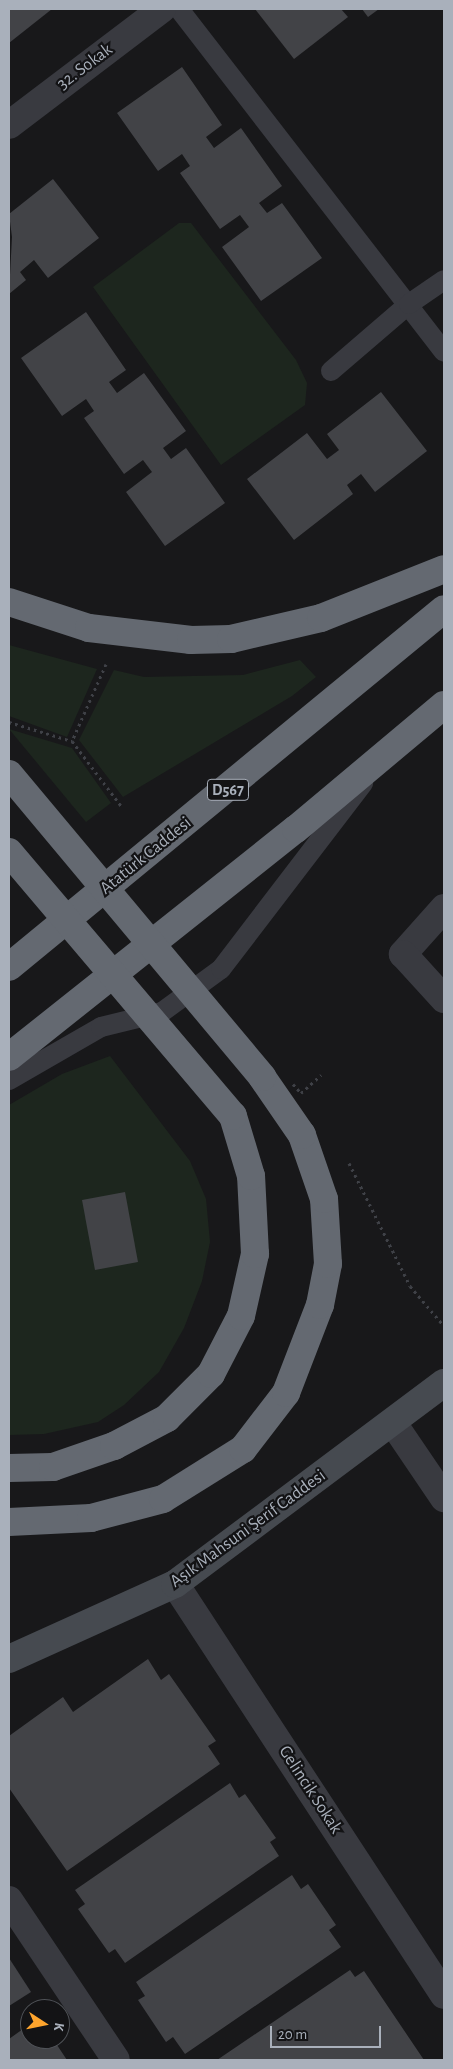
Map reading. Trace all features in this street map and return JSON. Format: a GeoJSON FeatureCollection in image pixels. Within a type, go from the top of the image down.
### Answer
{"type":"FeatureCollection","features":[{"type":"Feature","properties":{"kind":"highway"},"geometry":{"type":"LineString","coordinates":[[9,602],[89,628],[191,640],[230,639],[321,618],[444,569]]}},
{"type":"Feature","properties":{"kind":"highway","name":"Atatürk Caddesi"},"geometry":{"type":"LineString","coordinates":[[9,967],[444,609]]}},
{"type":"Feature","properties":{"kind":"highway"},"geometry":{"type":"LineString","coordinates":[[9,1057],[381,760],[444,705]]}},
{"type":"Feature","properties":{"kind":"highway"},"geometry":{"type":"LineString","coordinates":[[9,774],[262,1077],[302,1135],[324,1199],[328,1264],[320,1305],[286,1393],[244,1449],[163,1499],[84,1519],[9,1522]]}},
{"type":"Feature","properties":{"kind":"highway"},"geometry":{"type":"LineString","coordinates":[[9,852],[233,1116],[250,1176],[256,1254],[241,1316],[211,1374],[167,1418],[114,1446],[53,1467],[9,1468]]}},
{"type":"Feature","properties":{"kind":"street","name":"32. Sokak"},"geometry":{"type":"LineString","coordinates":[[9,126],[162,9]]}},
{"type":"Feature","properties":{"kind":"street"},"geometry":{"type":"LineString","coordinates":[[444,908],[403,954],[444,999]]}},
{"type":"Feature","properties":{"kind":"street","name":"Aşık Mahsuni Şerif Caddesi"},"geometry":{"type":"LineString","coordinates":[[9,1659],[175,1584],[393,1423],[444,1383]]}},
{"type":"Feature","properties":{"kind":"street"},"geometry":{"type":"LineString","coordinates":[[393,1423],[444,1498]]}},
{"type":"Feature","properties":{"kind":"street","name":"Gelincik Sokak"},"geometry":{"type":"LineString","coordinates":[[175,1584],[444,1995]]}},
{"type":"Feature","properties":{"kind":"street"},"geometry":{"type":"LineString","coordinates":[[9,1900],[116,2060]]}},
{"type":"Feature","properties":{"kind":"lane"},"geometry":{"type":"LineString","coordinates":[[179,9],[409,304],[444,352]]}},
{"type":"Feature","properties":{"kind":"lane"},"geometry":{"type":"LineString","coordinates":[[331,370],[409,304],[444,280]]}},
{"type":"Feature","properties":{"kind":"lane"},"geometry":{"type":"LineString","coordinates":[[9,1080],[101,1027],[162,1012],[221,969],[381,760]]}},
{"type":"Feature","properties":{"kind":"path"},"geometry":{"type":"LineString","coordinates":[[72,741],[106,663]]}},
{"type":"Feature","properties":{"kind":"path"},"geometry":{"type":"LineString","coordinates":[[9,722],[72,741],[122,806]]}},
{"type":"Feature","properties":{"kind":"path"},"geometry":{"type":"LineString","coordinates":[[301,1093],[307,1100]]}},
{"type":"Feature","properties":{"kind":"path"},"geometry":{"type":"LineString","coordinates":[[347,1158],[410,1286],[444,1326]]}},
{"type":"Feature","properties":{"kind":"shaded area"},"geometry":{"type":"Polygon","coordinates":[[[179,223],[191,223],[296,360],[307,383],[305,405],[221,465],[93,287],[179,223]]]}},
{"type":"Feature","properties":{"kind":"shaded area"},"geometry":{"type":"Polygon","coordinates":[[[9,645],[97,669],[67,737],[9,716],[9,645]]]}},
{"type":"Feature","properties":{"kind":"shaded area"},"geometry":{"type":"Polygon","coordinates":[[[300,660],[316,677],[292,696],[123,797],[79,740],[114,670],[144,677],[243,675],[300,660]]]}},
{"type":"Feature","properties":{"kind":"shaded area"},"geometry":{"type":"Polygon","coordinates":[[[9,729],[72,748],[111,803],[86,822],[9,729]]]}},
{"type":"Feature","properties":{"kind":"shaded area"},"geometry":{"type":"Polygon","coordinates":[[[110,1056],[190,1161],[206,1199],[210,1242],[202,1281],[184,1328],[159,1372],[124,1405],[98,1422],[44,1434],[9,1435],[9,1105],[62,1074],[110,1056]]]}},
{"type":"Feature","properties":{"kind":"building"},"geometry":{"type":"Polygon","coordinates":[[[9,9],[52,9],[9,43],[9,9]]]}},
{"type":"Feature","properties":{"kind":"building"},"geometry":{"type":"Polygon","coordinates":[[[255,9],[341,9],[348,17],[294,59],[255,9]]]}},
{"type":"Feature","properties":{"kind":"building"},"geometry":{"type":"Polygon","coordinates":[[[362,9],[379,9],[368,17],[362,9]]]}},
{"type":"Feature","properties":{"kind":"building"},"geometry":{"type":"Polygon","coordinates":[[[182,67],[222,125],[206,137],[214,148],[241,128],[282,186],[259,203],[267,213],[282,203],[322,258],[261,301],[222,247],[249,227],[240,215],[220,229],[180,173],[190,166],[182,154],[158,171],[117,113],[182,67]]]}},
{"type":"Feature","properties":{"kind":"building"},"geometry":{"type":"Polygon","coordinates":[[[53,179],[99,238],[48,278],[34,260],[20,272],[26,280],[9,294],[12,237],[9,214],[53,179]]]}},
{"type":"Feature","properties":{"kind":"building"},"geometry":{"type":"Polygon","coordinates":[[[86,312],[126,370],[109,382],[117,393],[144,373],[186,431],[163,448],[171,459],[186,448],[225,503],[165,546],[126,492],[152,472],[143,460],[124,474],[84,418],[94,411],[86,399],[62,416],[21,358],[86,312]]]}},
{"type":"Feature","properties":{"kind":"building"},"geometry":{"type":"Polygon","coordinates":[[[381,392],[427,451],[375,492],[361,474],[347,485],[353,494],[294,540],[247,479],[307,433],[327,459],[339,450],[327,434],[381,392]]]}},
{"type":"Feature","properties":{"kind":"building"},"geometry":{"type":"Polygon","coordinates":[[[125,1192],[138,1262],[95,1270],[82,1200],[125,1192]]]}},
{"type":"Feature","properties":{"kind":"building"},"geometry":{"type":"Polygon","coordinates":[[[148,1659],[161,1680],[169,1674],[216,1741],[208,1746],[220,1764],[67,1871],[9,1788],[9,1736],[63,1697],[73,1712],[148,1659]]]}},
{"type":"Feature","properties":{"kind":"building"},"geometry":{"type":"Polygon","coordinates":[[[230,1783],[239,1798],[245,1794],[276,1838],[270,1842],[279,1856],[125,1963],[115,1949],[109,1953],[78,1909],[85,1904],[75,1890],[230,1783]]]}},
{"type":"Feature","properties":{"kind":"building"},"geometry":{"type":"Polygon","coordinates":[[[292,1875],[301,1889],[308,1884],[336,1925],[329,1930],[341,1947],[185,2054],[173,2037],[166,2042],[138,2000],[145,1996],[136,1982],[292,1875]]]}},
{"type":"Feature","properties":{"kind":"building"},"geometry":{"type":"Polygon","coordinates":[[[9,1958],[31,1992],[9,2006],[9,1958]]]}},
{"type":"Feature","properties":{"kind":"building"},"geometry":{"type":"Polygon","coordinates":[[[350,1970],[355,1977],[364,1971],[424,2060],[217,2060],[350,1970]]]}},
{"type":"Feature","properties":{"kind":"building"},"geometry":{"type":"Polygon","coordinates":[[[20,2031],[20,2049],[60,2049],[67,2060],[9,2060],[9,2039],[20,2031]]]}}]}
